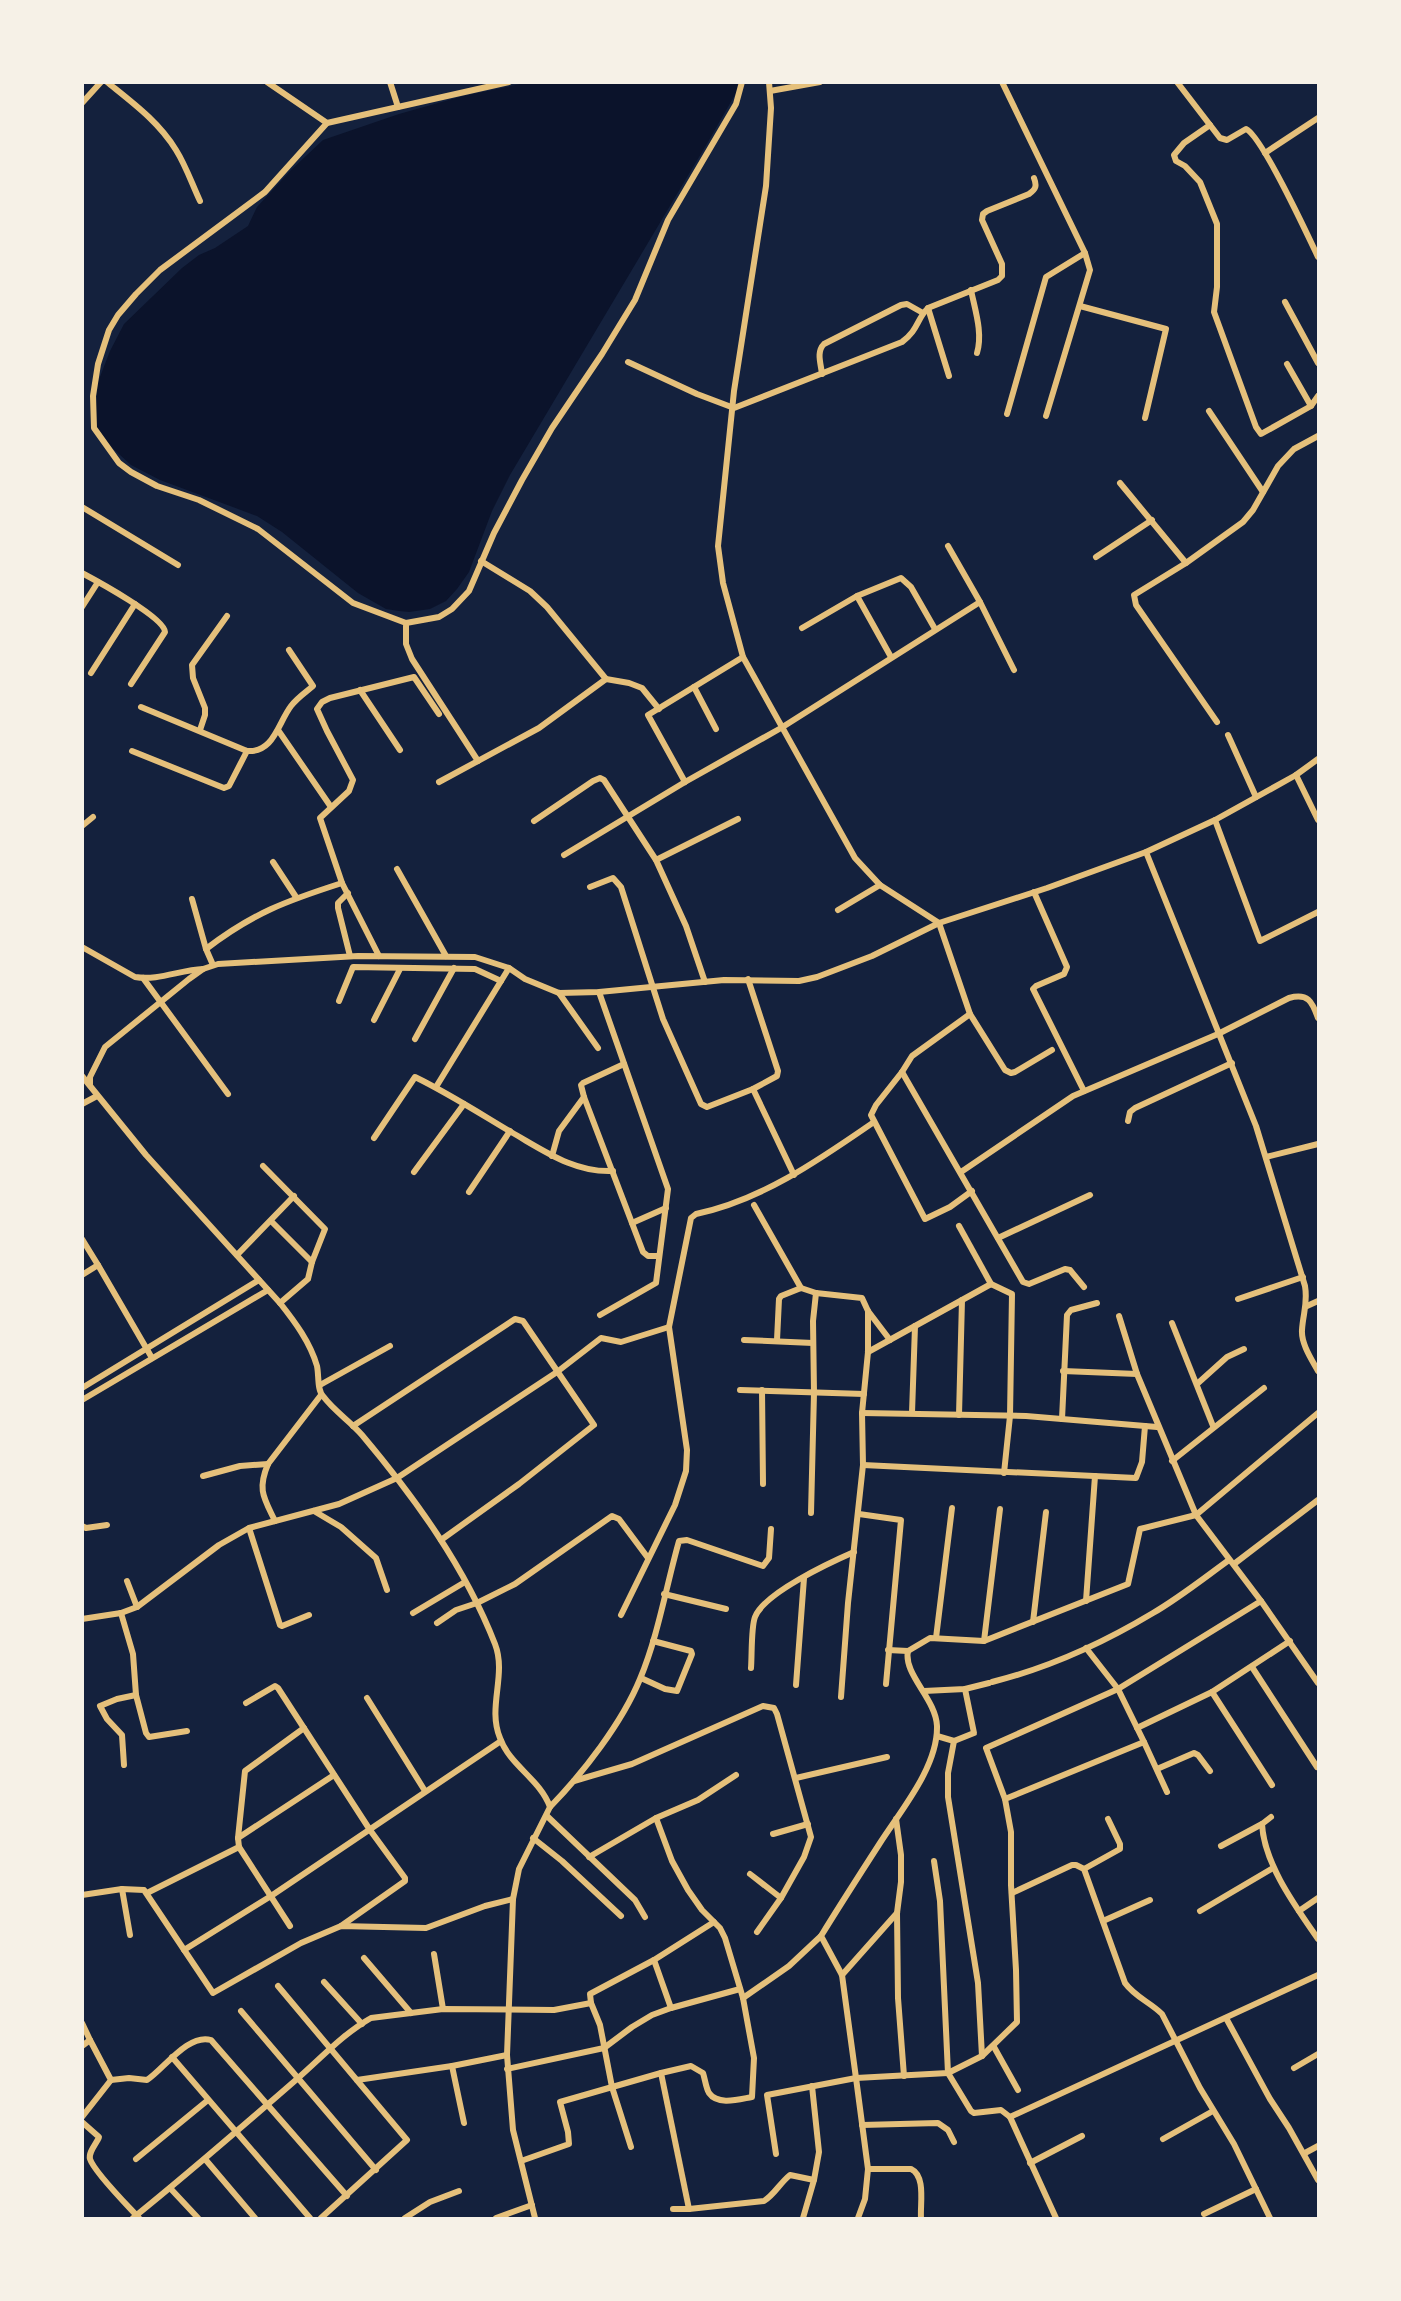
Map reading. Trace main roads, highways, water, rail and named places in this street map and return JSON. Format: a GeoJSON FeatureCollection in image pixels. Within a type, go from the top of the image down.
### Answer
{"type":"FeatureCollection","features":[{"type":"Feature","properties":{"kind":"water"},"geometry":{"type":"Polygon","coordinates":[[[525,83],[738,83],[736,93],[708,142],[510,475],[492,511],[469,572],[446,601],[430,609],[409,612],[386,609],[358,593],[282,532],[257,516],[160,480],[131,465],[109,445],[96,426],[98,382],[124,324],[182,268],[199,255],[215,248],[248,226],[257,207],[323,140],[399,114],[463,96],[525,83]]]}}]}
